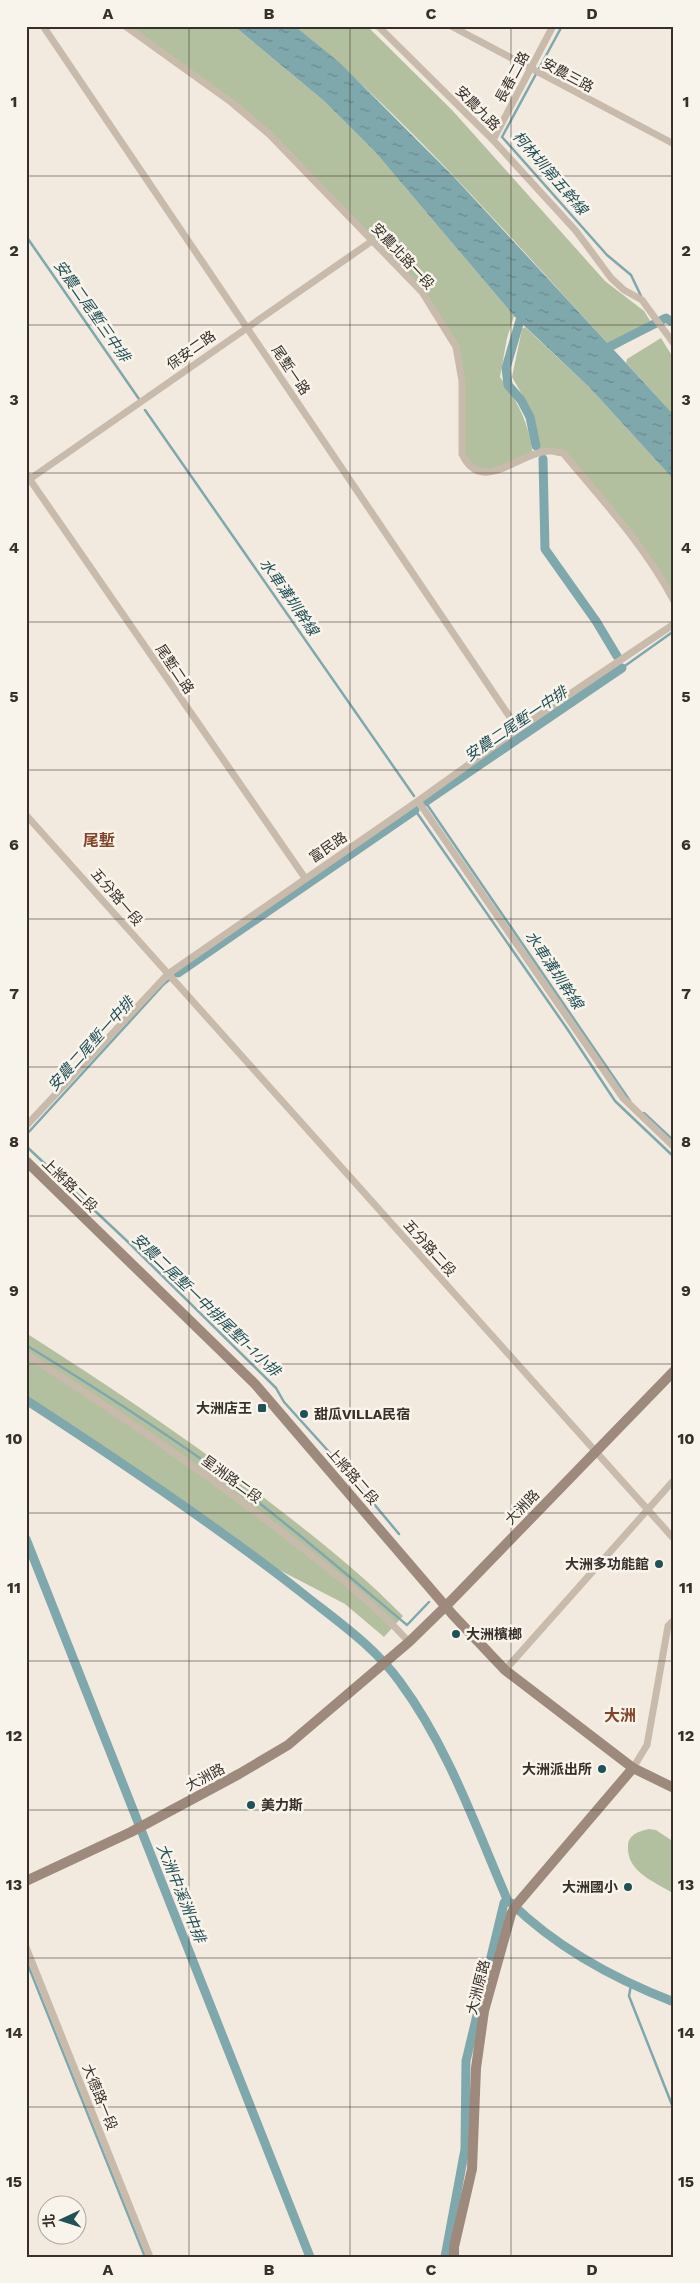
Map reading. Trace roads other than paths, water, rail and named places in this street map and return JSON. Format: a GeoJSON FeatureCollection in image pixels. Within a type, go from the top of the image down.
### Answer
{"type":"FeatureCollection","features":[{"type":"Feature","properties":{"kind":"street","name":"尾塹一路"},"geometry":{"type":"LineString","coordinates":[[42,26],[247,326],[518,729]]}},
{"type":"Feature","properties":{"kind":"street","name":"安農北路一段"},"geometry":{"type":"LineString","coordinates":[[125,26],[231,102],[269,134],[422,292],[456,347],[462,381],[462,454],[467,465],[480,473],[500,470],[536,454],[551,451],[563,453],[637,542],[660,575],[674,601]]}},
{"type":"Feature","properties":{"kind":"street","name":"安農九路"},"geometry":{"type":"LineString","coordinates":[[378,26],[493,140],[576,231],[611,278],[624,290],[642,300],[674,344]]}},
{"type":"Feature","properties":{"kind":"street","name":"安農三路"},"geometry":{"type":"LineString","coordinates":[[451,26],[674,144]]}},
{"type":"Feature","properties":{"kind":"street","name":"長春二路"},"geometry":{"type":"LineString","coordinates":[[493,140],[553,26]]}},
{"type":"Feature","properties":{"kind":"street","name":"保安二路"},"geometry":{"type":"LineString","coordinates":[[27,478],[372,241]]}},
{"type":"Feature","properties":{"kind":"street","name":"尾塹二路"},"geometry":{"type":"LineString","coordinates":[[27,478],[305,878]]}},
{"type":"Feature","properties":{"kind":"street","name":"富民路"},"geometry":{"type":"LineString","coordinates":[[26,1126],[168,974],[418,801],[518,729],[674,624]]}},
{"type":"Feature","properties":{"kind":"street"},"geometry":{"type":"LineString","coordinates":[[418,801],[623,1098],[674,1147]]}},
{"type":"Feature","properties":{"kind":"street","name":"五分路一段"},"geometry":{"type":"LineString","coordinates":[[26,815],[168,974]]}},
{"type":"Feature","properties":{"kind":"street","name":"五分路二段"},"geometry":{"type":"LineString","coordinates":[[168,974],[674,1539]]}},
{"type":"Feature","properties":{"kind":"street","name":"上將路二段"},"geometry":{"type":"LineString","coordinates":[[26,1161],[255,1384],[446,1606],[504,1670],[633,1768],[674,1788]]}},
{"type":"Feature","properties":{"kind":"street","name":"星洲路二段"},"geometry":{"type":"LineString","coordinates":[[26,1354],[124,1417],[226,1489],[334,1572],[409,1642]]}},
{"type":"Feature","properties":{"kind":"street","name":"大洲路"},"geometry":{"type":"LineString","coordinates":[[26,1881],[131,1832],[254,1766],[288,1745],[409,1642],[672,1373]]}},
{"type":"Feature","properties":{"kind":"street"},"geometry":{"type":"LineString","coordinates":[[504,1670],[674,1480]]}},
{"type":"Feature","properties":{"kind":"street"},"geometry":{"type":"LineString","coordinates":[[633,1768],[647,1745],[668,1626],[674,1620]]}},
{"type":"Feature","properties":{"kind":"street","name":"大洲原路"},"geometry":{"type":"LineString","coordinates":[[454,2257],[454,2247],[472,2169],[476,2068],[484,2011],[511,1914],[517,1904],[633,1768]]}},
{"type":"Feature","properties":{"kind":"street","name":"大德路一段"},"geometry":{"type":"LineString","coordinates":[[26,1947],[150,2257]]}},
{"type":"Feature","properties":{"kind":"water"},"geometry":{"type":"Polygon","coordinates":[[[234,26],[295,26],[340,63],[454,177],[674,415],[674,480],[590,388],[514,316],[376,153],[324,101],[234,26]]]}},
{"type":"Feature","properties":{"kind":"waterway","name":"柯林圳第五幹線"},"geometry":{"type":"LineString","coordinates":[[562,26],[502,137],[607,255],[631,275],[641,296]]}},
{"type":"Feature","properties":{"kind":"waterway","name":"安農二尾塹三中排"},"geometry":{"type":"LineString","coordinates":[[26,236],[139,399]]}},
{"type":"Feature","properties":{"kind":"waterway","name":"安農二尾塹一中排"},"geometry":{"type":"LineString","coordinates":[[520,311],[521,317],[506,368],[508,385],[521,400],[530,417],[536,446]]}},
{"type":"Feature","properties":{"kind":"waterway"},"geometry":{"type":"LineString","coordinates":[[601,351],[666,318],[674,323]]}},
{"type":"Feature","properties":{"kind":"waterway","name":"水車溝圳幹線"},"geometry":{"type":"LineString","coordinates":[[145,410],[414,796]]}},
{"type":"Feature","properties":{"kind":"waterway","name":"安農二尾塹一中排"},"geometry":{"type":"LineString","coordinates":[[543,459],[545,549],[596,621],[617,656]]}},
{"type":"Feature","properties":{"kind":"waterway"},"geometry":{"type":"LineString","coordinates":[[622,668],[674,631]]}},
{"type":"Feature","properties":{"kind":"waterway","name":"安農二尾塹一中排"},"geometry":{"type":"LineString","coordinates":[[425,802],[622,668]]}},
{"type":"Feature","properties":{"kind":"waterway","name":"水車溝圳幹線"},"geometry":{"type":"LineString","coordinates":[[426,803],[630,1101]]}},
{"type":"Feature","properties":{"kind":"waterway"},"geometry":{"type":"LineString","coordinates":[[415,810],[615,1101],[674,1157]]}},
{"type":"Feature","properties":{"kind":"waterway"},"geometry":{"type":"LineString","coordinates":[[178,973],[415,810]]}},
{"type":"Feature","properties":{"kind":"waterway","name":"安農二尾塹一中排"},"geometry":{"type":"LineString","coordinates":[[26,1135],[164,984],[178,973]]}},
{"type":"Feature","properties":{"kind":"waterway","name":"水車溝圳幹線"},"geometry":{"type":"LineString","coordinates":[[644,1113],[674,1141]]}},
{"type":"Feature","properties":{"kind":"waterway","name":"安農二尾塹一中排尾塹1-1小排"},"geometry":{"type":"LineString","coordinates":[[26,1146],[127,1241],[276,1388],[284,1402],[349,1474],[399,1534]]}},
{"type":"Feature","properties":{"kind":"waterway"},"geometry":{"type":"LineString","coordinates":[[26,1345],[116,1401],[230,1480],[407,1625],[429,1602]]}},
{"type":"Feature","properties":{"kind":"waterway"},"geometry":{"type":"LineString","coordinates":[[26,1400],[201,1518],[269,1567],[367,1645],[400,1682],[417,1707],[447,1760],[507,1899],[504,1903],[466,2061],[465,2149],[445,2257]]}},
{"type":"Feature","properties":{"kind":"waterway","name":"大洲中溪洲中排"},"geometry":{"type":"LineString","coordinates":[[26,1539],[310,2257]]}},
{"type":"Feature","properties":{"kind":"waterway"},"geometry":{"type":"LineString","coordinates":[[511,1903],[547,1934],[587,1961],[630,1983],[674,2002]]}},
{"type":"Feature","properties":{"kind":"waterway"},"geometry":{"type":"LineString","coordinates":[[26,1960],[145,2257]]}},
{"type":"Feature","properties":{"kind":"waterway"},"geometry":{"type":"LineString","coordinates":[[631,1985],[629,1996],[674,2110]]}},
{"type":"Feature","properties":{"kind":"place","name":"大洲店王"},"geometry":{"type":"Point","coordinates":[262,1408]}},
{"type":"Feature","properties":{"kind":"place","name":"甜瓜VILLA民宿"},"geometry":{"type":"Point","coordinates":[304,1414]}},
{"type":"Feature","properties":{"kind":"place","name":"大洲多功能館"},"geometry":{"type":"Point","coordinates":[659,1564]}},
{"type":"Feature","properties":{"kind":"place","name":"大洲檳榔"},"geometry":{"type":"Point","coordinates":[456,1634]}},
{"type":"Feature","properties":{"kind":"place","name":"大洲派出所"},"geometry":{"type":"Point","coordinates":[602,1769]}},
{"type":"Feature","properties":{"kind":"place","name":"美力斯"},"geometry":{"type":"Point","coordinates":[251,1805]}},
{"type":"Feature","properties":{"kind":"place","name":"大洲國小"},"geometry":{"type":"Point","coordinates":[628,1887]}},
{"type":"Feature","properties":{"kind":"district","name":"尾塹"},"geometry":{"type":"Point","coordinates":[99,840]}},
{"type":"Feature","properties":{"kind":"district","name":"大洲"},"geometry":{"type":"Point","coordinates":[620,1715]}}]}
